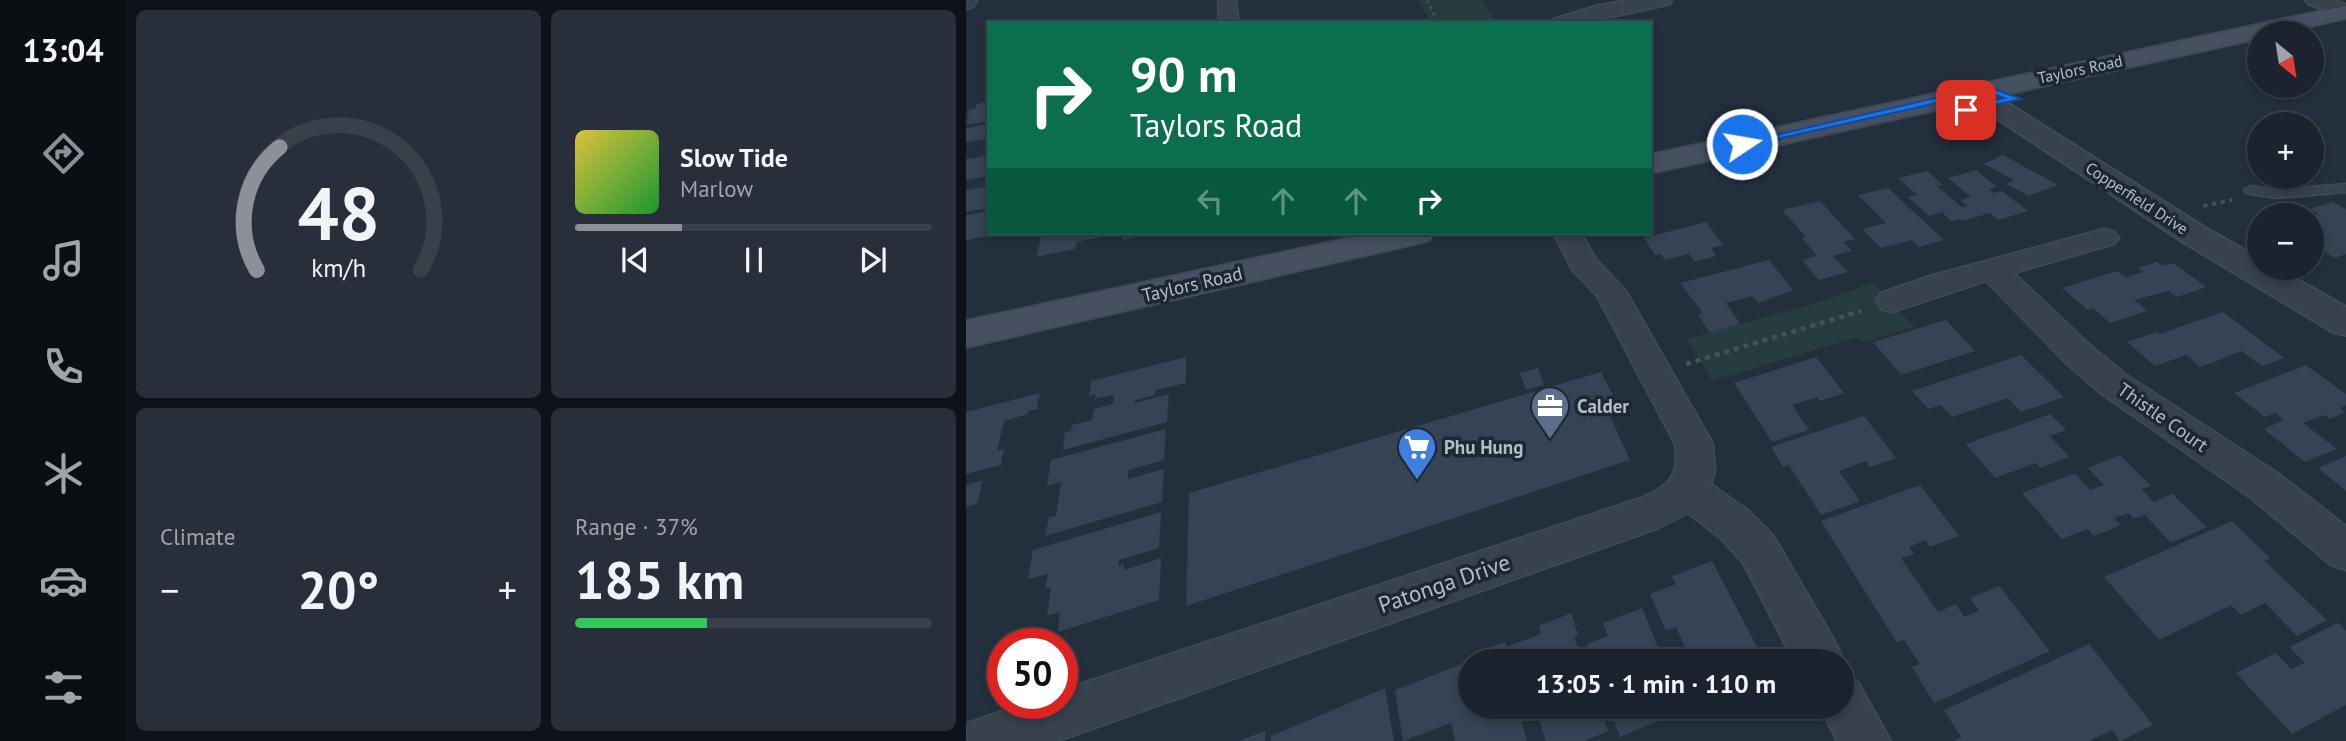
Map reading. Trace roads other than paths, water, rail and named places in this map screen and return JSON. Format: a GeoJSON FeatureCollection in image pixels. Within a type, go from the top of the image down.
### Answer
{"type":"FeatureCollection","features":[{"type":"Feature","properties":{"kind":"main road","name":"Taylors Road"},"geometry":{"type":"LineString","coordinates":[[1652,181],[2346,12]]}},
{"type":"Feature","properties":{"kind":"main road"},"geometry":{"type":"LineString","coordinates":[[2324,29],[2346,24]]}},
{"type":"Feature","properties":{"kind":"main road","name":"Taylors Road"},"geometry":{"type":"LineString","coordinates":[[1652,164],[2247,46]]}},
{"type":"Feature","properties":{"kind":"main road","name":"Taylors Road"},"geometry":{"type":"LineString","coordinates":[[966,314],[1325,245],[1402,235]]}},
{"type":"Feature","properties":{"kind":"main road","name":"Taylors Road"},"geometry":{"type":"LineString","coordinates":[[966,334],[1325,245]]}},
{"type":"Feature","properties":{"kind":"street"},"geometry":{"type":"LineString","coordinates":[[1227,0],[1228,21]]}},
{"type":"Feature","properties":{"kind":"street"},"geometry":{"type":"LineString","coordinates":[[1567,21],[1599,11],[1663,0]]}},
{"type":"Feature","properties":{"kind":"street"},"geometry":{"type":"LineString","coordinates":[[2316,0],[2346,12]]}},
{"type":"Feature","properties":{"kind":"street"},"geometry":{"type":"LineString","coordinates":[[2337,0],[2346,3]]}},
{"type":"Feature","properties":{"kind":"street","name":"Copperfield Drive"},"geometry":{"type":"LineString","coordinates":[[1998,97],[2185,212],[2247,258]]}},
{"type":"Feature","properties":{"kind":"street"},"geometry":{"type":"LineString","coordinates":[[1568,235],[1584,264],[1611,291],[1694,444],[1697,456],[1695,478],[1687,489],[1735,525],[1758,549],[1813,649]]}},
{"type":"Feature","properties":{"kind":"street"},"geometry":{"type":"LineString","coordinates":[[1592,235],[1604,258],[1611,291]]}},
{"type":"Feature","properties":{"kind":"street"},"geometry":{"type":"LineString","coordinates":[[1892,301],[1992,269],[2104,238]]}},
{"type":"Feature","properties":{"kind":"street","name":"Thistle Court"},"geometry":{"type":"LineString","coordinates":[[1992,269],[2079,355],[2112,383],[2265,486],[2346,551]]}},
{"type":"Feature","properties":{"kind":"street","name":"Copperfield Drive"},"geometry":{"type":"LineString","coordinates":[[2278,280],[2346,323]]}},
{"type":"Feature","properties":{"kind":"street","name":"Patonga Drive"},"geometry":{"type":"LineString","coordinates":[[986,741],[1659,509],[1687,489]]}},
{"type":"Feature","properties":{"kind":"street"},"geometry":{"type":"LineString","coordinates":[[1852,719],[1865,741]]}},
{"type":"Feature","properties":{"kind":"lane"},"geometry":{"type":"LineString","coordinates":[[2251,190],[2276,194],[2346,188]]}},
{"type":"Feature","properties":{"kind":"place","name":"Calder"},"geometry":{"type":"Point","coordinates":[1550,440]}},
{"type":"Feature","properties":{"kind":"place","name":"Phu Hung"},"geometry":{"type":"Point","coordinates":[1417,481]}}]}
